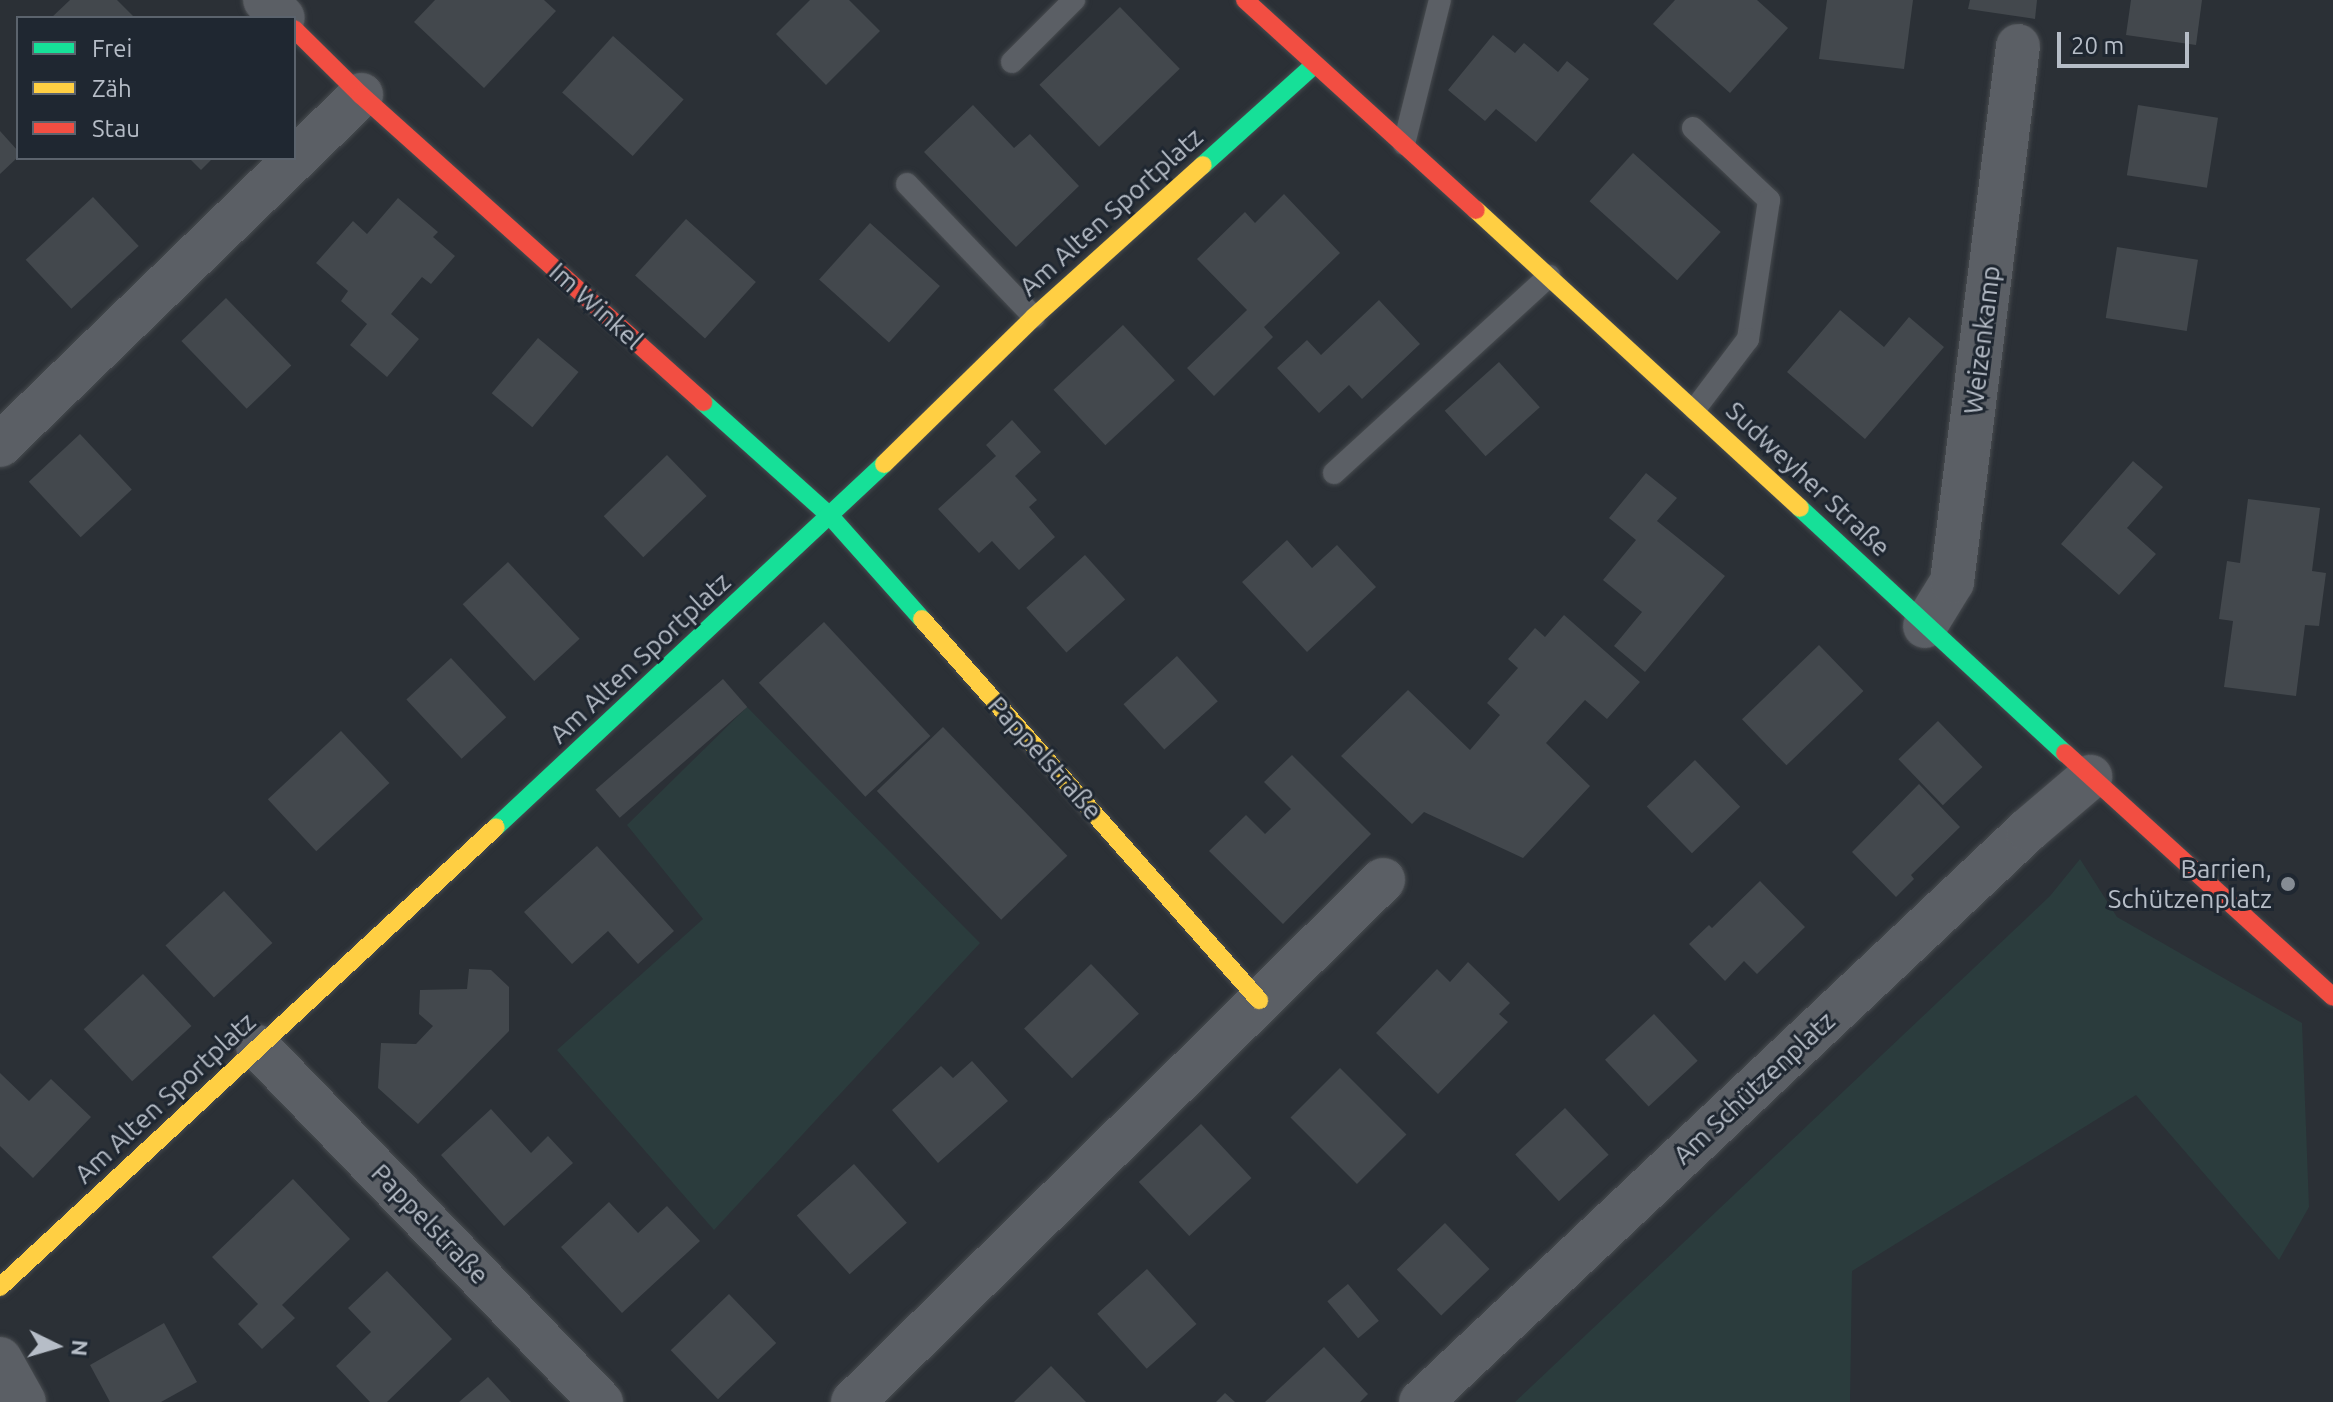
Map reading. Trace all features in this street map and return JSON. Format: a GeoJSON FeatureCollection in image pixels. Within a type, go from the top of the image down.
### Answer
{"type":"FeatureCollection","features":[{"type":"Feature","properties":{"kind":"street"},"geometry":{"type":"LineString","coordinates":[[265,0],[281,16]]}},
{"type":"Feature","properties":{"kind":"street","name":"Sudweyher Straße"},"geometry":{"type":"LineString","coordinates":[[1245,0],[1695,409],[1925,626],[2333,997]]}},
{"type":"Feature","properties":{"kind":"street","name":"Im Winkel"},"geometry":{"type":"LineString","coordinates":[[296,31],[361,95],[831,517]]}},
{"type":"Feature","properties":{"kind":"street","name":"Weizenkamp"},"geometry":{"type":"LineString","coordinates":[[1925,626],[1952,582],[2018,46]]}},
{"type":"Feature","properties":{"kind":"street","name":"Am Alten Sportplatz"},"geometry":{"type":"LineString","coordinates":[[0,1287],[831,517],[1034,317],[1314,65]]}},
{"type":"Feature","properties":{"kind":"street"},"geometry":{"type":"LineString","coordinates":[[296,158],[361,95]]}},
{"type":"Feature","properties":{"kind":"street"},"geometry":{"type":"LineString","coordinates":[[0,445],[294,160]]}},
{"type":"Feature","properties":{"kind":"street","name":"Pappelstraße"},"geometry":{"type":"LineString","coordinates":[[831,517],[1259,1000]]}},
{"type":"Feature","properties":{"kind":"street","name":"Am Schützenplatz"},"geometry":{"type":"LineString","coordinates":[[1421,1402],[2017,841],[2090,777]]}},
{"type":"Feature","properties":{"kind":"street"},"geometry":{"type":"LineString","coordinates":[[853,1402],[1383,880]]}},
{"type":"Feature","properties":{"kind":"street","name":"Pappelstraße"},"geometry":{"type":"LineString","coordinates":[[258,1047],[601,1402]]}},
{"type":"Feature","properties":{"kind":"street"},"geometry":{"type":"LineString","coordinates":[[0,1359],[24,1402]]}},
{"type":"Feature","properties":{"kind":"lane"},"geometry":{"type":"LineString","coordinates":[[1012,62],[1074,0]]}},
{"type":"Feature","properties":{"kind":"lane"},"geometry":{"type":"LineString","coordinates":[[1404,144],[1440,0]]}},
{"type":"Feature","properties":{"kind":"lane"},"geometry":{"type":"LineString","coordinates":[[1693,128],[1769,200],[1748,339],[1695,409]]}},
{"type":"Feature","properties":{"kind":"lane"},"geometry":{"type":"LineString","coordinates":[[907,184],[1034,317]]}},
{"type":"Feature","properties":{"kind":"lane"},"geometry":{"type":"LineString","coordinates":[[1334,473],[1549,276]]}},
{"type":"Feature","properties":{"kind":"shaded area"},"geometry":{"type":"Polygon","coordinates":[[[747,707],[980,943],[714,1230],[557,1050],[703,919],[627,825],[747,707]]]}},
{"type":"Feature","properties":{"kind":"shaded area"},"geometry":{"type":"Polygon","coordinates":[[[2080,859],[2117,917],[2302,1023],[2309,1207],[2279,1260],[2136,1095],[1852,1271],[1850,1402],[1515,1402],[2050,896],[2080,859]]]}},
{"type":"Feature","properties":{"kind":"building"},"geometry":{"type":"Polygon","coordinates":[[[70,0],[117,0],[133,16],[53,16],[70,0]]]}},
{"type":"Feature","properties":{"kind":"building"},"geometry":{"type":"Polygon","coordinates":[[[435,0],[544,0],[556,11],[484,88],[414,22],[435,0]]]}},
{"type":"Feature","properties":{"kind":"building"},"geometry":{"type":"Polygon","coordinates":[[[810,0],[849,0],[880,31],[826,85],[776,34],[810,0]]]}},
{"type":"Feature","properties":{"kind":"building"},"geometry":{"type":"Polygon","coordinates":[[[1675,0],[1757,0],[1788,28],[1730,93],[1653,24],[1675,0]]]}},
{"type":"Feature","properties":{"kind":"building"},"geometry":{"type":"Polygon","coordinates":[[[1827,0],[1913,0],[1904,69],[1819,59],[1827,0]]]}},
{"type":"Feature","properties":{"kind":"building"},"geometry":{"type":"Polygon","coordinates":[[[1970,0],[2037,0],[2035,19],[1968,9],[1970,0]]]}},
{"type":"Feature","properties":{"kind":"building"},"geometry":{"type":"Polygon","coordinates":[[[2131,0],[2202,0],[2196,45],[2126,35],[2131,0]]]}},
{"type":"Feature","properties":{"kind":"building"},"geometry":{"type":"Polygon","coordinates":[[[1120,7],[1180,69],[1099,147],[1039,85],[1120,7]]]}},
{"type":"Feature","properties":{"kind":"building"},"geometry":{"type":"Polygon","coordinates":[[[1493,35],[1515,53],[1524,43],[1558,72],[1567,61],[1589,79],[1536,142],[1496,109],[1485,121],[1448,90],[1493,35]]]}},
{"type":"Feature","properties":{"kind":"building"},"geometry":{"type":"Polygon","coordinates":[[[613,36],[684,100],[633,156],[562,92],[613,36]]]}},
{"type":"Feature","properties":{"kind":"building"},"geometry":{"type":"Polygon","coordinates":[[[973,105],[1014,148],[1030,134],[1079,186],[1016,247],[924,152],[973,105]]]}},
{"type":"Feature","properties":{"kind":"building"},"geometry":{"type":"Polygon","coordinates":[[[2138,105],[2218,118],[2207,188],[2127,175],[2138,105]]]}},
{"type":"Feature","properties":{"kind":"building"},"geometry":{"type":"Polygon","coordinates":[[[0,131],[16,149],[16,159],[0,174],[0,131]]]}},
{"type":"Feature","properties":{"kind":"building"},"geometry":{"type":"Polygon","coordinates":[[[1633,153],[1721,232],[1677,280],[1590,201],[1633,153]]]}},
{"type":"Feature","properties":{"kind":"building"},"geometry":{"type":"Polygon","coordinates":[[[191,160],[211,160],[201,170],[191,160]]]}},
{"type":"Feature","properties":{"kind":"building"},"geometry":{"type":"Polygon","coordinates":[[[1284,194],[1340,253],[1264,327],[1273,337],[1214,396],[1187,368],[1247,310],[1197,259],[1245,212],[1255,223],[1284,194]]]}},
{"type":"Feature","properties":{"kind":"building"},"geometry":{"type":"Polygon","coordinates":[[[93,197],[139,246],[71,309],[26,260],[93,197]]]}},
{"type":"Feature","properties":{"kind":"building"},"geometry":{"type":"Polygon","coordinates":[[[398,198],[438,232],[433,237],[455,256],[431,284],[422,277],[391,314],[419,339],[387,377],[350,345],[367,324],[341,301],[348,291],[316,263],[353,221],[367,234],[398,198]]]}},
{"type":"Feature","properties":{"kind":"building"},"geometry":{"type":"Polygon","coordinates":[[[686,219],[756,282],[705,338],[635,275],[686,219]]]}},
{"type":"Feature","properties":{"kind":"building"},"geometry":{"type":"Polygon","coordinates":[[[870,223],[940,286],[889,342],[819,279],[870,223]]]}},
{"type":"Feature","properties":{"kind":"building"},"geometry":{"type":"Polygon","coordinates":[[[2117,247],[2198,260],[2187,331],[2106,318],[2117,247]]]}},
{"type":"Feature","properties":{"kind":"building"},"geometry":{"type":"Polygon","coordinates":[[[226,298],[291,366],[247,409],[181,341],[226,298]]]}},
{"type":"Feature","properties":{"kind":"building"},"geometry":{"type":"Polygon","coordinates":[[[1379,300],[1420,344],[1362,399],[1349,385],[1319,413],[1277,368],[1307,340],[1321,355],[1379,300]]]}},
{"type":"Feature","properties":{"kind":"building"},"geometry":{"type":"Polygon","coordinates":[[[1840,310],[1884,347],[1909,317],[1944,347],[1865,439],[1787,372],[1840,310]]]}},
{"type":"Feature","properties":{"kind":"building"},"geometry":{"type":"Polygon","coordinates":[[[1123,325],[1175,381],[1105,445],[1054,390],[1123,325]]]}},
{"type":"Feature","properties":{"kind":"building"},"geometry":{"type":"Polygon","coordinates":[[[538,338],[579,372],[532,427],[492,393],[538,338]]]}},
{"type":"Feature","properties":{"kind":"building"},"geometry":{"type":"Polygon","coordinates":[[[1499,362],[1540,407],[1486,456],[1445,411],[1499,362]]]}},
{"type":"Feature","properties":{"kind":"building"},"geometry":{"type":"Polygon","coordinates":[[[1012,420],[1041,452],[1015,476],[1037,500],[1029,507],[1055,537],[1019,570],[992,541],[979,553],[938,509],[996,456],[986,445],[1012,420]]]}},
{"type":"Feature","properties":{"kind":"building"},"geometry":{"type":"Polygon","coordinates":[[[80,434],[132,490],[81,537],[29,482],[80,434]]]}},
{"type":"Feature","properties":{"kind":"building"},"geometry":{"type":"Polygon","coordinates":[[[667,455],[707,496],[643,557],[604,516],[667,455]]]}},
{"type":"Feature","properties":{"kind":"building"},"geometry":{"type":"Polygon","coordinates":[[[2133,461],[2163,487],[2127,528],[2156,554],[2119,595],[2061,544],[2133,461]]]}},
{"type":"Feature","properties":{"kind":"building"},"geometry":{"type":"Polygon","coordinates":[[[1646,473],[1677,498],[1657,521],[1725,576],[1645,672],[1614,646],[1642,612],[1603,580],[1636,540],[1609,518],[1646,473]]]}},
{"type":"Feature","properties":{"kind":"building"},"geometry":{"type":"Polygon","coordinates":[[[2248,499],[2320,508],[2312,571],[2326,573],[2319,626],[2305,625],[2296,696],[2224,687],[2233,621],[2219,619],[2227,561],[2240,563],[2248,499]]]}},
{"type":"Feature","properties":{"kind":"building"},"geometry":{"type":"Polygon","coordinates":[[[1287,540],[1312,568],[1337,545],[1376,587],[1307,652],[1242,582],[1287,540]]]}},
{"type":"Feature","properties":{"kind":"building"},"geometry":{"type":"Polygon","coordinates":[[[1085,555],[1125,600],[1066,652],[1026,608],[1085,555]]]}},
{"type":"Feature","properties":{"kind":"building"},"geometry":{"type":"Polygon","coordinates":[[[508,562],[580,639],[534,681],[463,604],[508,562]]]}},
{"type":"Feature","properties":{"kind":"building"},"geometry":{"type":"Polygon","coordinates":[[[1564,615],[1640,682],[1607,719],[1585,700],[1546,743],[1590,786],[1523,858],[1424,812],[1412,824],[1341,756],[1408,690],[1470,750],[1500,715],[1487,703],[1518,668],[1508,659],[1535,628],[1545,637],[1564,615]]]}},
{"type":"Feature","properties":{"kind":"building"},"geometry":{"type":"Polygon","coordinates":[[[824,622],[930,736],[865,797],[759,683],[824,622]]]}},
{"type":"Feature","properties":{"kind":"building"},"geometry":{"type":"Polygon","coordinates":[[[1819,645],[1863,691],[1786,765],[1742,719],[1819,645]]]}},
{"type":"Feature","properties":{"kind":"building"},"geometry":{"type":"Polygon","coordinates":[[[1177,656],[1218,701],[1164,750],[1123,704],[1177,656]]]}},
{"type":"Feature","properties":{"kind":"building"},"geometry":{"type":"Polygon","coordinates":[[[451,658],[506,717],[462,759],[406,700],[451,658]]]}},
{"type":"Feature","properties":{"kind":"building"},"geometry":{"type":"Polygon","coordinates":[[[723,679],[747,707],[620,818],[595,790],[723,679]]]}},
{"type":"Feature","properties":{"kind":"building"},"geometry":{"type":"Polygon","coordinates":[[[1938,721],[1982,767],[1943,805],[1898,759],[1938,721]]]}},
{"type":"Feature","properties":{"kind":"building"},"geometry":{"type":"Polygon","coordinates":[[[943,727],[1067,856],[1001,920],[877,791],[943,727]]]}},
{"type":"Feature","properties":{"kind":"building"},"geometry":{"type":"Polygon","coordinates":[[[341,731],[389,783],[316,851],[268,799],[341,731]]]}},
{"type":"Feature","properties":{"kind":"building"},"geometry":{"type":"Polygon","coordinates":[[[1292,755],[1371,834],[1283,924],[1209,851],[1246,815],[1265,834],[1291,809],[1264,782],[1292,755]]]}},
{"type":"Feature","properties":{"kind":"building"},"geometry":{"type":"Polygon","coordinates":[[[1695,760],[1740,807],[1692,853],[1647,807],[1695,760]]]}},
{"type":"Feature","properties":{"kind":"building"},"geometry":{"type":"Polygon","coordinates":[[[1919,784],[1960,827],[1911,875],[1914,879],[1896,897],[1852,852],[1919,784]]]}},
{"type":"Feature","properties":{"kind":"building"},"geometry":{"type":"Polygon","coordinates":[[[597,846],[674,931],[638,964],[608,931],[572,964],[524,912],[597,846]]]}},
{"type":"Feature","properties":{"kind":"building"},"geometry":{"type":"Polygon","coordinates":[[[1760,881],[1805,927],[1757,974],[1744,961],[1725,981],[1689,944],[1709,925],[1712,928],[1760,881]]]}},
{"type":"Feature","properties":{"kind":"building"},"geometry":{"type":"Polygon","coordinates":[[[224,891],[272,943],[214,997],[165,946],[224,891]]]}},
{"type":"Feature","properties":{"kind":"building"},"geometry":{"type":"Polygon","coordinates":[[[1468,962],[1510,1003],[1499,1014],[1508,1022],[1438,1094],[1376,1033],[1437,969],[1450,982],[1468,962]]]}},
{"type":"Feature","properties":{"kind":"building"},"geometry":{"type":"Polygon","coordinates":[[[1091,964],[1139,1014],[1072,1078],[1024,1029],[1091,964]]]}},
{"type":"Feature","properties":{"kind":"building"},"geometry":{"type":"Polygon","coordinates":[[[469,969],[491,970],[509,987],[509,1031],[418,1124],[378,1088],[381,1043],[416,1044],[433,1026],[419,1014],[420,990],[467,989],[469,969]]]}},
{"type":"Feature","properties":{"kind":"building"},"geometry":{"type":"Polygon","coordinates":[[[143,974],[191,1026],[132,1081],[84,1029],[143,974]]]}},
{"type":"Feature","properties":{"kind":"building"},"geometry":{"type":"Polygon","coordinates":[[[1654,1014],[1698,1061],[1649,1107],[1605,1060],[1654,1014]]]}},
{"type":"Feature","properties":{"kind":"building"},"geometry":{"type":"Polygon","coordinates":[[[972,1061],[1008,1101],[938,1163],[892,1110],[941,1066],[953,1078],[972,1061]]]}},
{"type":"Feature","properties":{"kind":"building"},"geometry":{"type":"Polygon","coordinates":[[[1340,1068],[1406,1134],[1357,1184],[1291,1117],[1340,1068]]]}},
{"type":"Feature","properties":{"kind":"building"},"geometry":{"type":"Polygon","coordinates":[[[0,1073],[29,1101],[51,1079],[91,1117],[33,1178],[0,1146],[0,1073]]]}},
{"type":"Feature","properties":{"kind":"building"},"geometry":{"type":"Polygon","coordinates":[[[1565,1108],[1609,1155],[1559,1201],[1515,1154],[1565,1108]]]}},
{"type":"Feature","properties":{"kind":"building"},"geometry":{"type":"Polygon","coordinates":[[[491,1109],[531,1153],[548,1136],[573,1163],[504,1226],[441,1155],[491,1109]]]}},
{"type":"Feature","properties":{"kind":"building"},"geometry":{"type":"Polygon","coordinates":[[[1201,1124],[1251,1178],[1189,1236],[1139,1182],[1201,1124]]]}},
{"type":"Feature","properties":{"kind":"building"},"geometry":{"type":"Polygon","coordinates":[[[854,1164],[907,1223],[850,1274],[797,1216],[854,1164]]]}},
{"type":"Feature","properties":{"kind":"building"},"geometry":{"type":"Polygon","coordinates":[[[293,1179],[350,1239],[282,1305],[295,1318],[262,1349],[238,1324],[258,1304],[212,1257],[293,1179]]]}},
{"type":"Feature","properties":{"kind":"building"},"geometry":{"type":"Polygon","coordinates":[[[609,1202],[638,1233],[667,1206],[700,1241],[622,1313],[561,1247],[609,1202]]]}},
{"type":"Feature","properties":{"kind":"building"},"geometry":{"type":"Polygon","coordinates":[[[1445,1223],[1489,1269],[1441,1316],[1397,1270],[1445,1223]]]}},
{"type":"Feature","properties":{"kind":"building"},"geometry":{"type":"Polygon","coordinates":[[[1147,1269],[1197,1324],[1147,1369],[1097,1314],[1147,1269]]]}},
{"type":"Feature","properties":{"kind":"building"},"geometry":{"type":"Polygon","coordinates":[[[387,1271],[452,1339],[387,1402],[370,1402],[336,1366],[371,1332],[348,1308],[387,1271]]]}},
{"type":"Feature","properties":{"kind":"building"},"geometry":{"type":"Polygon","coordinates":[[[1348,1284],[1379,1321],[1358,1338],[1327,1301],[1348,1284]]]}},
{"type":"Feature","properties":{"kind":"building"},"geometry":{"type":"Polygon","coordinates":[[[729,1294],[776,1343],[718,1399],[671,1350],[729,1294]]]}},
{"type":"Feature","properties":{"kind":"building"},"geometry":{"type":"Polygon","coordinates":[[[164,1323],[197,1382],[161,1402],[110,1402],[90,1365],[164,1323]]]}},
{"type":"Feature","properties":{"kind":"building"},"geometry":{"type":"Polygon","coordinates":[[[1324,1347],[1368,1394],[1360,1402],[1265,1402],[1324,1347]]]}},
{"type":"Feature","properties":{"kind":"building"},"geometry":{"type":"Polygon","coordinates":[[[1051,1366],[1086,1402],[1014,1402],[1051,1366]]]}},
{"type":"Feature","properties":{"kind":"building"},"geometry":{"type":"Polygon","coordinates":[[[488,1377],[511,1402],[459,1402],[488,1377]]]}},
{"type":"Feature","properties":{"kind":"building"},"geometry":{"type":"Polygon","coordinates":[[[1225,1393],[1235,1402],[1216,1402],[1225,1393]]]}},
{"type":"Feature","properties":{"kind":"traffic: fast"},"geometry":{"type":"LineString","coordinates":[[1203,165],[1314,65]]}},
{"type":"Feature","properties":{"kind":"traffic: fast"},"geometry":{"type":"LineString","coordinates":[[703,402],[831,517],[922,619]]}},
{"type":"Feature","properties":{"kind":"traffic: fast"},"geometry":{"type":"LineString","coordinates":[[496,827],[884,464]]}},
{"type":"Feature","properties":{"kind":"traffic: fast"},"geometry":{"type":"LineString","coordinates":[[1800,508],[2065,753]]}},
{"type":"Feature","properties":{"kind":"traffic: slow"},"geometry":{"type":"LineString","coordinates":[[884,464],[1034,317],[1203,165]]}},
{"type":"Feature","properties":{"kind":"traffic: slow"},"geometry":{"type":"LineString","coordinates":[[1476,210],[1800,508]]}},
{"type":"Feature","properties":{"kind":"traffic: slow"},"geometry":{"type":"LineString","coordinates":[[922,619],[1259,1000]]}},
{"type":"Feature","properties":{"kind":"traffic: slow"},"geometry":{"type":"LineString","coordinates":[[0,1287],[496,827]]}},
{"type":"Feature","properties":{"kind":"traffic: jam"},"geometry":{"type":"LineString","coordinates":[[1245,0],[1476,210]]}},
{"type":"Feature","properties":{"kind":"traffic: jam"},"geometry":{"type":"LineString","coordinates":[[296,31],[361,95],[703,402]]}},
{"type":"Feature","properties":{"kind":"traffic: jam"},"geometry":{"type":"LineString","coordinates":[[2065,753],[2333,997]]}},
{"type":"Feature","properties":{"kind":"place","name":"Barrien, Schützenplatz"},"geometry":{"type":"Point","coordinates":[2288,884]}}]}
